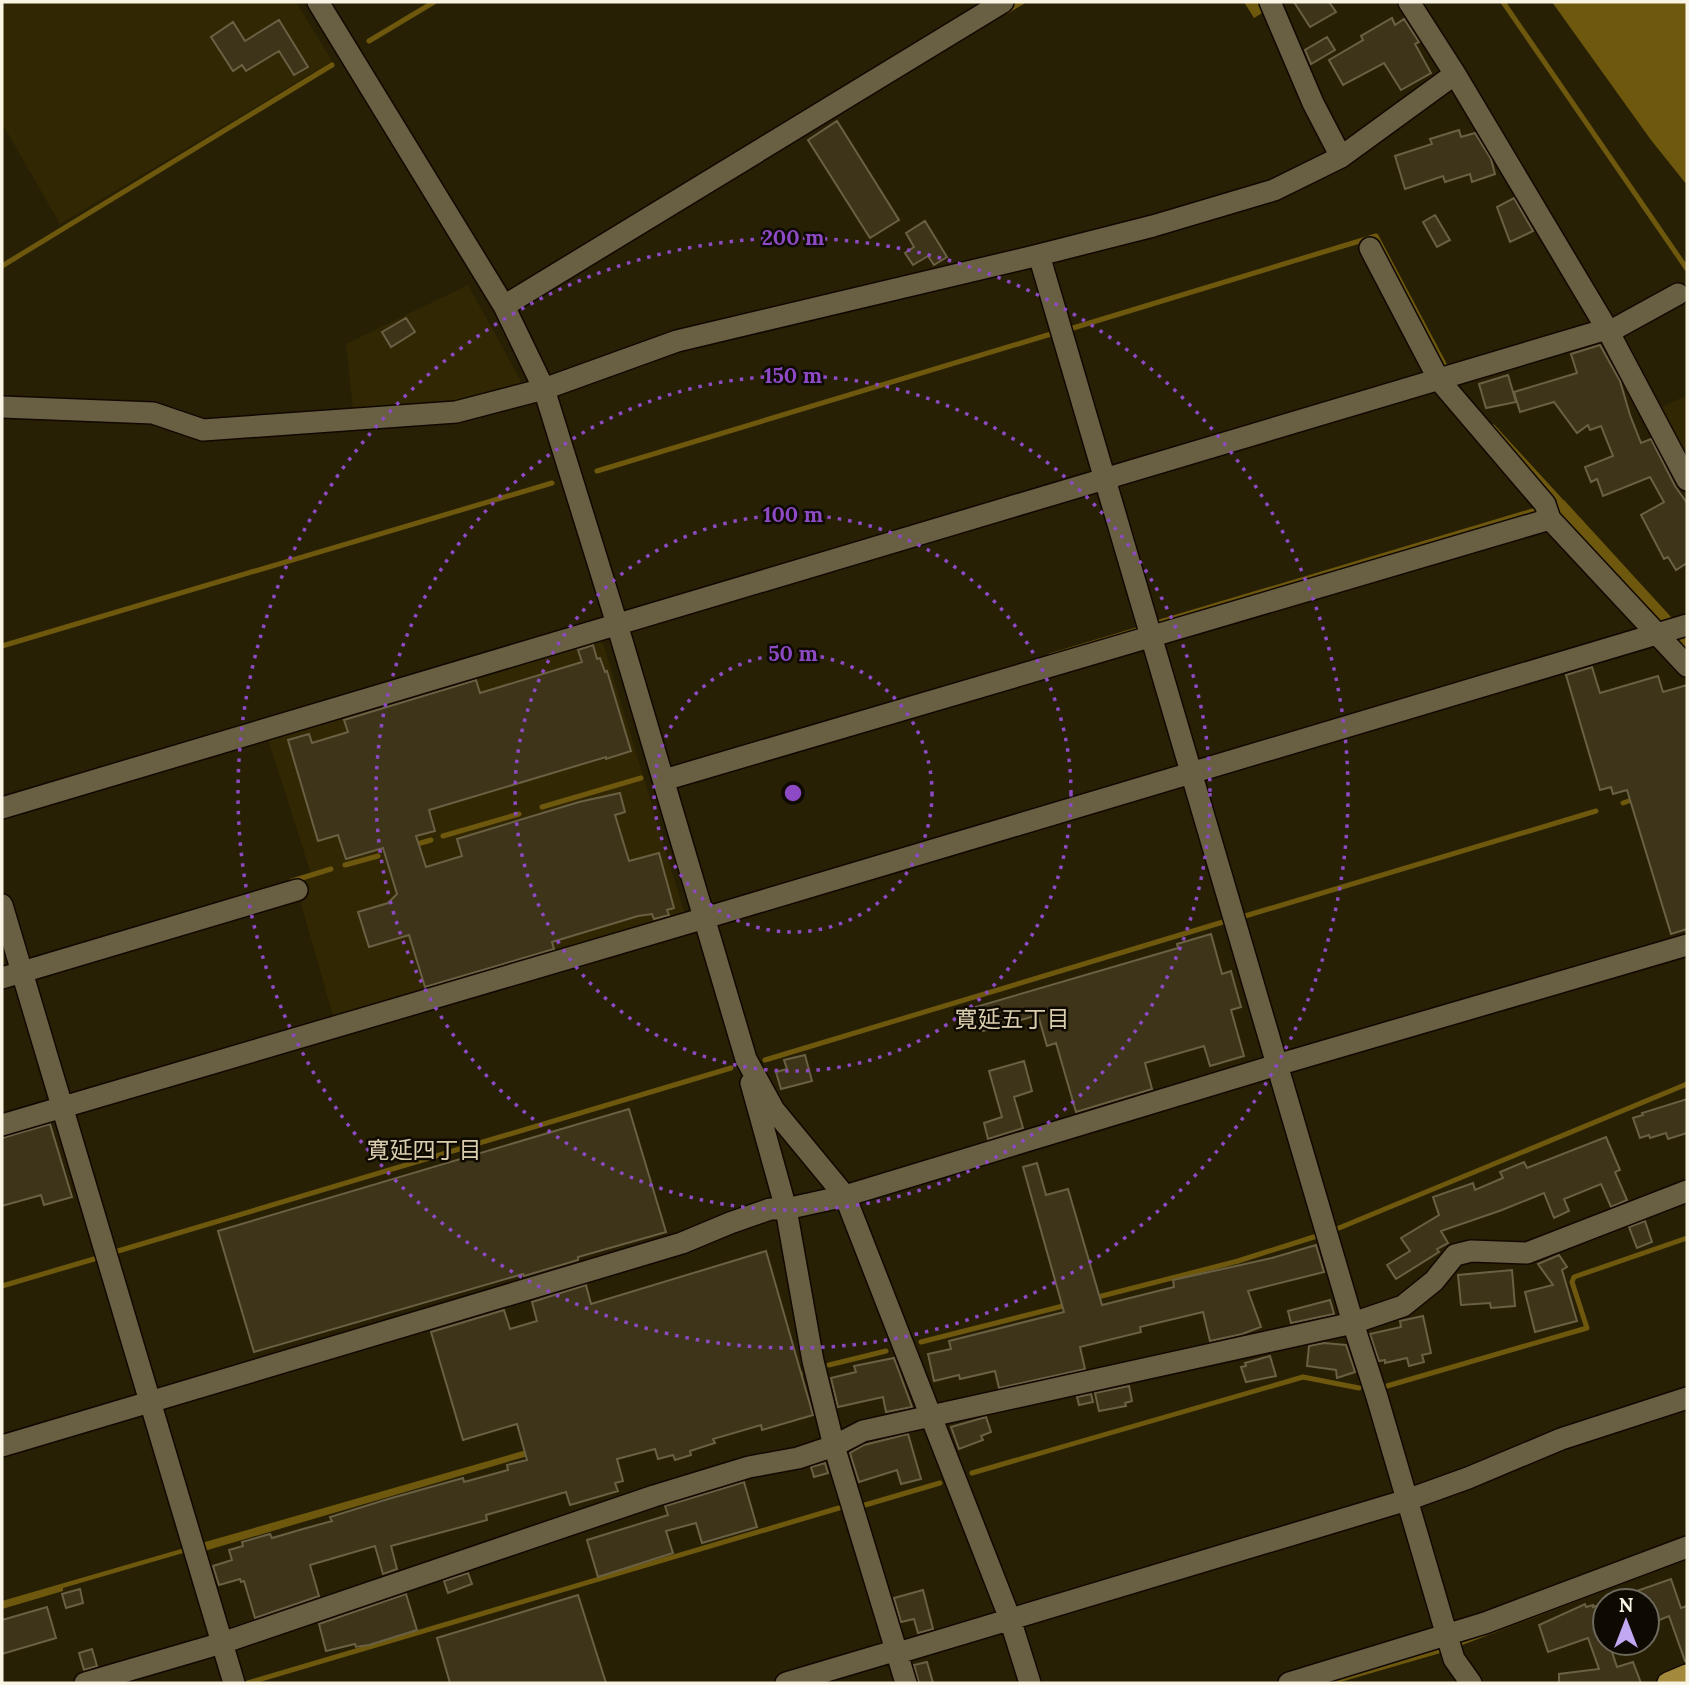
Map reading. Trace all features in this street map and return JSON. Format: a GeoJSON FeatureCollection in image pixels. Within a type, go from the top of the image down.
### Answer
{"type":"FeatureCollection","features":[{"type":"Feature","properties":{"kind":"main road"},"geometry":{"type":"LineString","coordinates":[[1668,1683],[1687,1675]]}},
{"type":"Feature","properties":{"kind":"street"},"geometry":{"type":"LineString","coordinates":[[318,2],[504,306],[544,389],[746,1059],[757,1110],[786,1209],[813,1362],[834,1446],[906,1683]]}},
{"type":"Feature","properties":{"kind":"street"},"geometry":{"type":"LineString","coordinates":[[504,306],[1003,2]]}},
{"type":"Feature","properties":{"kind":"street"},"geometry":{"type":"LineString","coordinates":[[1409,2],[1608,331],[1687,480]]}},
{"type":"Feature","properties":{"kind":"street"},"geometry":{"type":"LineString","coordinates":[[1273,7],[1313,103],[1341,156]]}},
{"type":"Feature","properties":{"kind":"street"},"geometry":{"type":"LineString","coordinates":[[2,407],[153,413],[203,430],[456,412],[544,389],[677,341],[1039,255],[1153,226],[1274,190],[1341,156],[1455,74]]}},
{"type":"Feature","properties":{"kind":"street"},"geometry":{"type":"LineString","coordinates":[[1370,248],[1439,380],[1545,504],[1550,519],[1672,630],[1687,666]]}},
{"type":"Feature","properties":{"kind":"street"},"geometry":{"type":"LineString","coordinates":[[1039,255],[1454,1659],[1471,1683]]}},
{"type":"Feature","properties":{"kind":"street"},"geometry":{"type":"LineString","coordinates":[[2,808],[1608,331],[1678,294]]}},
{"type":"Feature","properties":{"kind":"street"},"geometry":{"type":"LineString","coordinates":[[664,780],[1550,519]]}},
{"type":"Feature","properties":{"kind":"street"},"geometry":{"type":"LineString","coordinates":[[2,1125],[1672,630]]}},
{"type":"Feature","properties":{"kind":"street"},"geometry":{"type":"LineString","coordinates":[[12,975],[297,890]]}},
{"type":"Feature","properties":{"kind":"street"},"geometry":{"type":"LineString","coordinates":[[2,905],[12,975],[61,1107],[234,1683]]}},
{"type":"Feature","properties":{"kind":"street"},"geometry":{"type":"LineString","coordinates":[[2,1446],[682,1244],[770,1209],[786,1209],[845,1196],[1277,1065],[1687,945]]}},
{"type":"Feature","properties":{"kind":"street"},"geometry":{"type":"LineString","coordinates":[[746,1059],[774,1110],[845,1196],[1010,1619],[1030,1683]]}},
{"type":"Feature","properties":{"kind":"street"},"geometry":{"type":"LineString","coordinates":[[85,1683],[222,1643],[654,1496],[749,1467],[798,1458],[834,1446],[863,1431],[1353,1323],[1403,1306],[1434,1281],[1455,1255],[1471,1251],[1527,1253],[1687,1191]]}},
{"type":"Feature","properties":{"kind":"street"},"geometry":{"type":"LineString","coordinates":[[786,1683],[887,1653],[898,1653],[1406,1500],[1468,1478],[1561,1439],[1687,1398]]}},
{"type":"Feature","properties":{"kind":"street"},"geometry":{"type":"LineString","coordinates":[[1289,1683],[1449,1642],[1687,1546]]}},
{"type":"Feature","properties":{"kind":"shaded area"},"geometry":{"type":"Polygon","coordinates":[[[2,2],[296,2],[332,61],[60,224],[2,123],[2,2]]]}},
{"type":"Feature","properties":{"kind":"shaded area"},"geometry":{"type":"Polygon","coordinates":[[[1244,2],[1280,2],[1254,18],[1244,2]]]}},
{"type":"Feature","properties":{"kind":"shaded area"},"geometry":{"type":"Polygon","coordinates":[[[1552,2],[1687,2],[1687,185],[1651,140],[1552,2]]]}},
{"type":"Feature","properties":{"kind":"shaded area"},"geometry":{"type":"Polygon","coordinates":[[[468,285],[522,383],[520,391],[455,406],[357,413],[353,409],[346,344],[468,285]]]}},
{"type":"Feature","properties":{"kind":"shaded area"},"geometry":{"type":"Polygon","coordinates":[[[1687,395],[1687,464],[1658,409],[1687,395]]]}},
{"type":"Feature","properties":{"kind":"shaded area"},"geometry":{"type":"Polygon","coordinates":[[[1557,499],[1564,500],[1687,636],[1687,656],[1554,511],[1557,499]]]}},
{"type":"Feature","properties":{"kind":"shaded area"},"geometry":{"type":"Polygon","coordinates":[[[595,640],[603,643],[685,915],[334,1019],[295,883],[312,877],[267,736],[595,640]]]}},
{"type":"Feature","properties":{"kind":"shaded area"},"geometry":{"type":"Polygon","coordinates":[[[802,1371],[803,1375],[201,1552],[198,1544],[802,1371]]]}},
{"type":"Feature","properties":{"kind":"shaded area"},"geometry":{"type":"Polygon","coordinates":[[[188,1547],[190,1551],[2,1609],[2,1601],[188,1547]]]}},
{"type":"Feature","properties":{"kind":"shaded area"},"geometry":{"type":"Polygon","coordinates":[[[1687,1552],[1687,1559],[1614,1587],[1591,1587],[1591,1596],[1444,1652],[1337,1683],[1307,1683],[1687,1552]]]}},
{"type":"Feature","properties":{"kind":"building"},"geometry":{"type":"Polygon","coordinates":[[[1294,2],[1329,2],[1336,12],[1310,27],[1294,2]]]}},
{"type":"Feature","properties":{"kind":"building"},"geometry":{"type":"Polygon","coordinates":[[[1392,18],[1395,25],[1404,19],[1419,42],[1415,44],[1431,73],[1401,90],[1384,63],[1343,85],[1329,60],[1363,40],[1361,36],[1392,18]]]}},
{"type":"Feature","properties":{"kind":"building"},"geometry":{"type":"Polygon","coordinates":[[[279,20],[308,67],[294,75],[279,51],[246,71],[242,65],[233,71],[211,37],[233,22],[245,41],[279,20]]]}},
{"type":"Feature","properties":{"kind":"building"},"geometry":{"type":"Polygon","coordinates":[[[1327,37],[1335,50],[1311,64],[1305,50],[1327,37]]]}},
{"type":"Feature","properties":{"kind":"building"},"geometry":{"type":"Polygon","coordinates":[[[837,121],[899,220],[870,238],[808,140],[837,121]]]}},
{"type":"Feature","properties":{"kind":"building"},"geometry":{"type":"Polygon","coordinates":[[[1459,130],[1461,137],[1475,133],[1491,159],[1495,174],[1472,182],[1470,174],[1445,182],[1443,176],[1405,189],[1395,156],[1432,144],[1430,139],[1459,130]]]}},
{"type":"Feature","properties":{"kind":"building"},"geometry":{"type":"Polygon","coordinates":[[[1514,198],[1533,231],[1510,242],[1497,207],[1514,198]]]}},
{"type":"Feature","properties":{"kind":"building"},"geometry":{"type":"Polygon","coordinates":[[[1435,215],[1450,240],[1437,247],[1423,222],[1435,215]]]}},
{"type":"Feature","properties":{"kind":"building"},"geometry":{"type":"Polygon","coordinates":[[[925,221],[947,257],[934,265],[928,256],[913,265],[905,253],[914,247],[906,233],[925,221]]]}},
{"type":"Feature","properties":{"kind":"building"},"geometry":{"type":"Polygon","coordinates":[[[406,318],[415,332],[391,347],[382,332],[406,318]]]}},
{"type":"Feature","properties":{"kind":"building"},"geometry":{"type":"Polygon","coordinates":[[[1600,345],[1620,381],[1641,443],[1651,439],[1675,486],[1687,503],[1687,563],[1676,570],[1668,557],[1664,559],[1641,515],[1664,502],[1650,477],[1603,496],[1597,479],[1591,482],[1585,467],[1613,456],[1601,426],[1590,430],[1588,425],[1577,433],[1554,402],[1520,412],[1514,392],[1577,373],[1571,354],[1600,345]]]}},
{"type":"Feature","properties":{"kind":"building"},"geometry":{"type":"Polygon","coordinates":[[[1508,375],[1516,402],[1486,408],[1479,384],[1508,375]]]}},
{"type":"Feature","properties":{"kind":"building"},"geometry":{"type":"Polygon","coordinates":[[[593,645],[597,659],[600,658],[605,672],[607,671],[631,751],[429,810],[435,831],[416,836],[426,867],[462,856],[457,839],[579,802],[620,793],[625,812],[615,815],[629,861],[659,853],[674,908],[667,910],[669,915],[654,919],[652,914],[638,916],[552,942],[554,949],[425,987],[409,935],[369,947],[358,912],[388,903],[397,894],[383,848],[346,859],[338,835],[318,841],[288,740],[309,734],[312,743],[348,732],[344,720],[476,680],[480,693],[582,662],[578,650],[593,645]]]}},
{"type":"Feature","properties":{"kind":"building"},"geometry":{"type":"Polygon","coordinates":[[[1592,667],[1600,693],[1658,676],[1663,692],[1687,685],[1687,929],[1671,934],[1627,790],[1613,794],[1611,787],[1600,790],[1566,675],[1592,667]]]}},
{"type":"Feature","properties":{"kind":"building"},"geometry":{"type":"Polygon","coordinates":[[[1211,934],[1222,974],[1231,971],[1241,1007],[1231,1010],[1244,1056],[1210,1066],[1204,1046],[1145,1063],[1152,1089],[1076,1112],[1056,1043],[1047,1046],[1038,1015],[983,1031],[976,1007],[1178,948],[1177,944],[1211,934]]]}},
{"type":"Feature","properties":{"kind":"building"},"geometry":{"type":"Polygon","coordinates":[[[805,1055],[812,1081],[781,1089],[776,1072],[787,1069],[784,1060],[805,1055]]]}},
{"type":"Feature","properties":{"kind":"building"},"geometry":{"type":"Polygon","coordinates":[[[1024,1061],[1032,1091],[1014,1097],[1023,1128],[988,1139],[984,1123],[1002,1117],[989,1071],[1024,1061]]]}},
{"type":"Feature","properties":{"kind":"building"},"geometry":{"type":"Polygon","coordinates":[[[1687,1099],[1687,1133],[1668,1139],[1666,1133],[1640,1138],[1633,1118],[1687,1099]]]}},
{"type":"Feature","properties":{"kind":"building"},"geometry":{"type":"Polygon","coordinates":[[[629,1109],[666,1232],[578,1257],[578,1260],[524,1276],[523,1274],[254,1352],[218,1231],[629,1109]]]}},
{"type":"Feature","properties":{"kind":"building"},"geometry":{"type":"Polygon","coordinates":[[[50,1124],[72,1197],[44,1205],[41,1195],[2,1206],[2,1138],[50,1124]]]}},
{"type":"Feature","properties":{"kind":"building"},"geometry":{"type":"Polygon","coordinates":[[[1606,1137],[1620,1170],[1615,1172],[1627,1200],[1611,1207],[1601,1184],[1564,1199],[1569,1211],[1554,1218],[1544,1193],[1441,1231],[1448,1243],[1437,1249],[1439,1252],[1396,1279],[1387,1265],[1410,1251],[1401,1238],[1439,1215],[1433,1197],[1473,1183],[1475,1190],[1503,1178],[1500,1172],[1524,1162],[1527,1168],[1606,1137]]]}},
{"type":"Feature","properties":{"kind":"building"},"geometry":{"type":"Polygon","coordinates":[[[1037,1163],[1046,1195],[1068,1189],[1102,1305],[1174,1287],[1173,1280],[1272,1258],[1316,1245],[1324,1272],[1248,1291],[1261,1327],[1242,1334],[1210,1341],[1203,1312],[1140,1327],[1141,1332],[1080,1347],[1085,1369],[999,1388],[995,1371],[960,1379],[959,1375],[934,1381],[928,1354],[951,1349],[949,1341],[1064,1312],[1023,1167],[1037,1163]]]}},
{"type":"Feature","properties":{"kind":"building"},"geometry":{"type":"Polygon","coordinates":[[[1645,1221],[1652,1242],[1637,1248],[1629,1227],[1645,1221]]]}},
{"type":"Feature","properties":{"kind":"building"},"geometry":{"type":"Polygon","coordinates":[[[766,1251],[813,1415],[762,1430],[761,1425],[713,1439],[715,1443],[690,1451],[691,1455],[675,1460],[673,1455],[658,1459],[655,1449],[617,1459],[623,1481],[615,1483],[618,1491],[570,1505],[566,1492],[486,1515],[487,1520],[391,1546],[397,1569],[383,1574],[375,1546],[310,1565],[319,1596],[255,1618],[244,1581],[241,1582],[240,1579],[219,1585],[213,1566],[232,1560],[229,1550],[243,1546],[242,1542],[270,1534],[272,1538],[332,1521],[330,1517],[463,1478],[464,1482],[508,1470],[507,1465],[527,1460],[517,1424],[463,1440],[431,1332],[504,1310],[510,1329],[537,1321],[532,1302],[586,1285],[591,1304],[766,1251]]]}},
{"type":"Feature","properties":{"kind":"building"},"geometry":{"type":"Polygon","coordinates":[[[1559,1255],[1567,1267],[1562,1270],[1577,1321],[1535,1332],[1525,1292],[1553,1285],[1538,1264],[1559,1255]]]}},
{"type":"Feature","properties":{"kind":"building"},"geometry":{"type":"Polygon","coordinates":[[[1512,1270],[1515,1306],[1491,1308],[1490,1303],[1461,1305],[1458,1275],[1512,1270]]]}},
{"type":"Feature","properties":{"kind":"building"},"geometry":{"type":"Polygon","coordinates":[[[1330,1300],[1334,1314],[1291,1323],[1288,1311],[1330,1300]]]}},
{"type":"Feature","properties":{"kind":"building"},"geometry":{"type":"Polygon","coordinates":[[[1423,1316],[1431,1353],[1422,1355],[1424,1362],[1409,1366],[1407,1358],[1385,1363],[1385,1360],[1379,1361],[1370,1334],[1401,1327],[1400,1321],[1423,1316]]]}},
{"type":"Feature","properties":{"kind":"building"},"geometry":{"type":"Polygon","coordinates":[[[1324,1343],[1346,1345],[1355,1372],[1337,1378],[1336,1370],[1307,1366],[1309,1346],[1324,1343]]]}},
{"type":"Feature","properties":{"kind":"building"},"geometry":{"type":"Polygon","coordinates":[[[1270,1356],[1276,1376],[1246,1382],[1241,1367],[1246,1366],[1245,1363],[1270,1356]]]}},
{"type":"Feature","properties":{"kind":"building"},"geometry":{"type":"Polygon","coordinates":[[[894,1358],[912,1407],[886,1412],[883,1397],[838,1407],[831,1378],[856,1372],[854,1366],[894,1358]]]}},
{"type":"Feature","properties":{"kind":"building"},"geometry":{"type":"Polygon","coordinates":[[[1129,1386],[1132,1401],[1125,1403],[1126,1406],[1099,1411],[1095,1393],[1129,1386]]]}},
{"type":"Feature","properties":{"kind":"building"},"geometry":{"type":"Polygon","coordinates":[[[1091,1394],[1093,1402],[1079,1405],[1077,1397],[1091,1394]]]}},
{"type":"Feature","properties":{"kind":"building"},"geometry":{"type":"Polygon","coordinates":[[[986,1417],[991,1432],[981,1436],[983,1440],[959,1449],[951,1427],[986,1417]]]}},
{"type":"Feature","properties":{"kind":"building"},"geometry":{"type":"Polygon","coordinates":[[[908,1434],[921,1479],[901,1484],[897,1470],[859,1482],[850,1453],[864,1445],[908,1434]]]}},
{"type":"Feature","properties":{"kind":"building"},"geometry":{"type":"Polygon","coordinates":[[[825,1463],[828,1473],[814,1477],[811,1467],[825,1463]]]}},
{"type":"Feature","properties":{"kind":"building"},"geometry":{"type":"Polygon","coordinates":[[[744,1482],[757,1527],[702,1543],[696,1523],[666,1531],[673,1553],[598,1577],[587,1540],[668,1515],[665,1506],[744,1482]]]}},
{"type":"Feature","properties":{"kind":"building"},"geometry":{"type":"Polygon","coordinates":[[[468,1573],[472,1584],[448,1593],[444,1581],[468,1573]]]}},
{"type":"Feature","properties":{"kind":"building"},"geometry":{"type":"Polygon","coordinates":[[[1671,1579],[1681,1608],[1687,1606],[1687,1661],[1669,1616],[1661,1619],[1661,1587],[1648,1587],[1671,1579]]]}},
{"type":"Feature","properties":{"kind":"building"},"geometry":{"type":"Polygon","coordinates":[[[80,1589],[83,1603],[66,1608],[62,1594],[80,1589]]]}},
{"type":"Feature","properties":{"kind":"building"},"geometry":{"type":"Polygon","coordinates":[[[923,1590],[933,1629],[918,1633],[914,1619],[901,1622],[894,1598],[923,1590]]]}},
{"type":"Feature","properties":{"kind":"building"},"geometry":{"type":"Polygon","coordinates":[[[406,1594],[417,1630],[369,1645],[356,1647],[355,1644],[326,1651],[319,1624],[406,1594]]]}},
{"type":"Feature","properties":{"kind":"building"},"geometry":{"type":"Polygon","coordinates":[[[578,1595],[606,1683],[450,1683],[437,1638],[578,1595]]]}},
{"type":"Feature","properties":{"kind":"building"},"geometry":{"type":"Polygon","coordinates":[[[1585,1604],[1586,1607],[1591,1606],[1591,1646],[1588,1638],[1548,1652],[1539,1625],[1585,1604]]]}},
{"type":"Feature","properties":{"kind":"building"},"geometry":{"type":"Polygon","coordinates":[[[47,1607],[56,1638],[2,1654],[2,1620],[47,1607]]]}},
{"type":"Feature","properties":{"kind":"building"},"geometry":{"type":"Polygon","coordinates":[[[92,1649],[97,1666],[84,1670],[79,1653],[92,1649]]]}},
{"type":"Feature","properties":{"kind":"building"},"geometry":{"type":"Polygon","coordinates":[[[1595,1657],[1614,1657],[1617,1667],[1633,1662],[1641,1683],[1559,1683],[1559,1674],[1599,1669],[1595,1657]]]}},
{"type":"Feature","properties":{"kind":"building"},"geometry":{"type":"Polygon","coordinates":[[[927,1662],[933,1683],[919,1683],[914,1665],[927,1662]]]}},
{"type":"Feature","properties":{"kind":"waterway"},"geometry":{"type":"LineString","coordinates":[[369,41],[434,2]]}},
{"type":"Feature","properties":{"kind":"waterway"},"geometry":{"type":"LineString","coordinates":[[1007,11],[1022,2]]}},
{"type":"Feature","properties":{"kind":"waterway"},"geometry":{"type":"LineString","coordinates":[[1503,2],[1687,269]]}},
{"type":"Feature","properties":{"kind":"waterway"},"geometry":{"type":"LineString","coordinates":[[2,266],[332,65]]}},
{"type":"Feature","properties":{"kind":"waterway"},"geometry":{"type":"LineString","coordinates":[[1073,328],[1376,236],[1444,364]]}},
{"type":"Feature","properties":{"kind":"waterway"},"geometry":{"type":"LineString","coordinates":[[597,471],[1051,334]]}},
{"type":"Feature","properties":{"kind":"waterway"},"geometry":{"type":"LineString","coordinates":[[1493,427],[1560,500],[1559,507]]}},
{"type":"Feature","properties":{"kind":"waterway"},"geometry":{"type":"LineString","coordinates":[[2,646],[552,483]]}},
{"type":"Feature","properties":{"kind":"waterway"},"geometry":{"type":"LineString","coordinates":[[1160,622],[1536,510]]}},
{"type":"Feature","properties":{"kind":"waterway"},"geometry":{"type":"LineString","coordinates":[[1050,656],[1140,629]]}},
{"type":"Feature","properties":{"kind":"waterway"},"geometry":{"type":"LineString","coordinates":[[542,807],[641,778]]}},
{"type":"Feature","properties":{"kind":"waterway"},"geometry":{"type":"LineString","coordinates":[[1623,803],[1637,798]]}},
{"type":"Feature","properties":{"kind":"waterway"},"geometry":{"type":"LineString","coordinates":[[1245,916],[1596,811]]}},
{"type":"Feature","properties":{"kind":"waterway"},"geometry":{"type":"LineString","coordinates":[[443,836],[519,814]]}},
{"type":"Feature","properties":{"kind":"waterway"},"geometry":{"type":"LineString","coordinates":[[414,845],[431,840]]}},
{"type":"Feature","properties":{"kind":"waterway"},"geometry":{"type":"LineString","coordinates":[[345,865],[378,856]]}},
{"type":"Feature","properties":{"kind":"waterway"},"geometry":{"type":"LineString","coordinates":[[292,881],[331,869]]}},
{"type":"Feature","properties":{"kind":"waterway"},"geometry":{"type":"LineString","coordinates":[[765,1060],[1223,922]]}},
{"type":"Feature","properties":{"kind":"waterway"},"geometry":{"type":"LineString","coordinates":[[118,1251],[731,1068]]}},
{"type":"Feature","properties":{"kind":"waterway"},"geometry":{"type":"LineString","coordinates":[[1339,1228],[1687,1084]]}},
{"type":"Feature","properties":{"kind":"waterway"},"geometry":{"type":"LineString","coordinates":[[1094,1298],[1238,1261],[1317,1236]]}},
{"type":"Feature","properties":{"kind":"waterway"},"geometry":{"type":"LineString","coordinates":[[1387,1386],[1587,1328],[1572,1282],[1574,1277],[1687,1238]]}},
{"type":"Feature","properties":{"kind":"waterway"},"geometry":{"type":"LineString","coordinates":[[2,1286],[94,1259]]}},
{"type":"Feature","properties":{"kind":"waterway"},"geometry":{"type":"LineString","coordinates":[[921,1342],[1067,1305]]}},
{"type":"Feature","properties":{"kind":"waterway"},"geometry":{"type":"LineString","coordinates":[[829,1365],[886,1351]]}},
{"type":"Feature","properties":{"kind":"waterway"},"geometry":{"type":"LineString","coordinates":[[972,1473],[1303,1377],[1359,1388]]}},
{"type":"Feature","properties":{"kind":"waterway"},"geometry":{"type":"LineString","coordinates":[[865,1505],[940,1483]]}},
{"type":"Feature","properties":{"kind":"waterway"},"geometry":{"type":"LineString","coordinates":[[248,1683],[839,1508]]}},
{"type":"Feature","properties":{"kind":"district","name":"寛延五丁目"},"geometry":{"type":"Point","coordinates":[1012,1018]}},
{"type":"Feature","properties":{"kind":"district","name":"寛延四丁目"},"geometry":{"type":"Point","coordinates":[424,1149]}}]}
